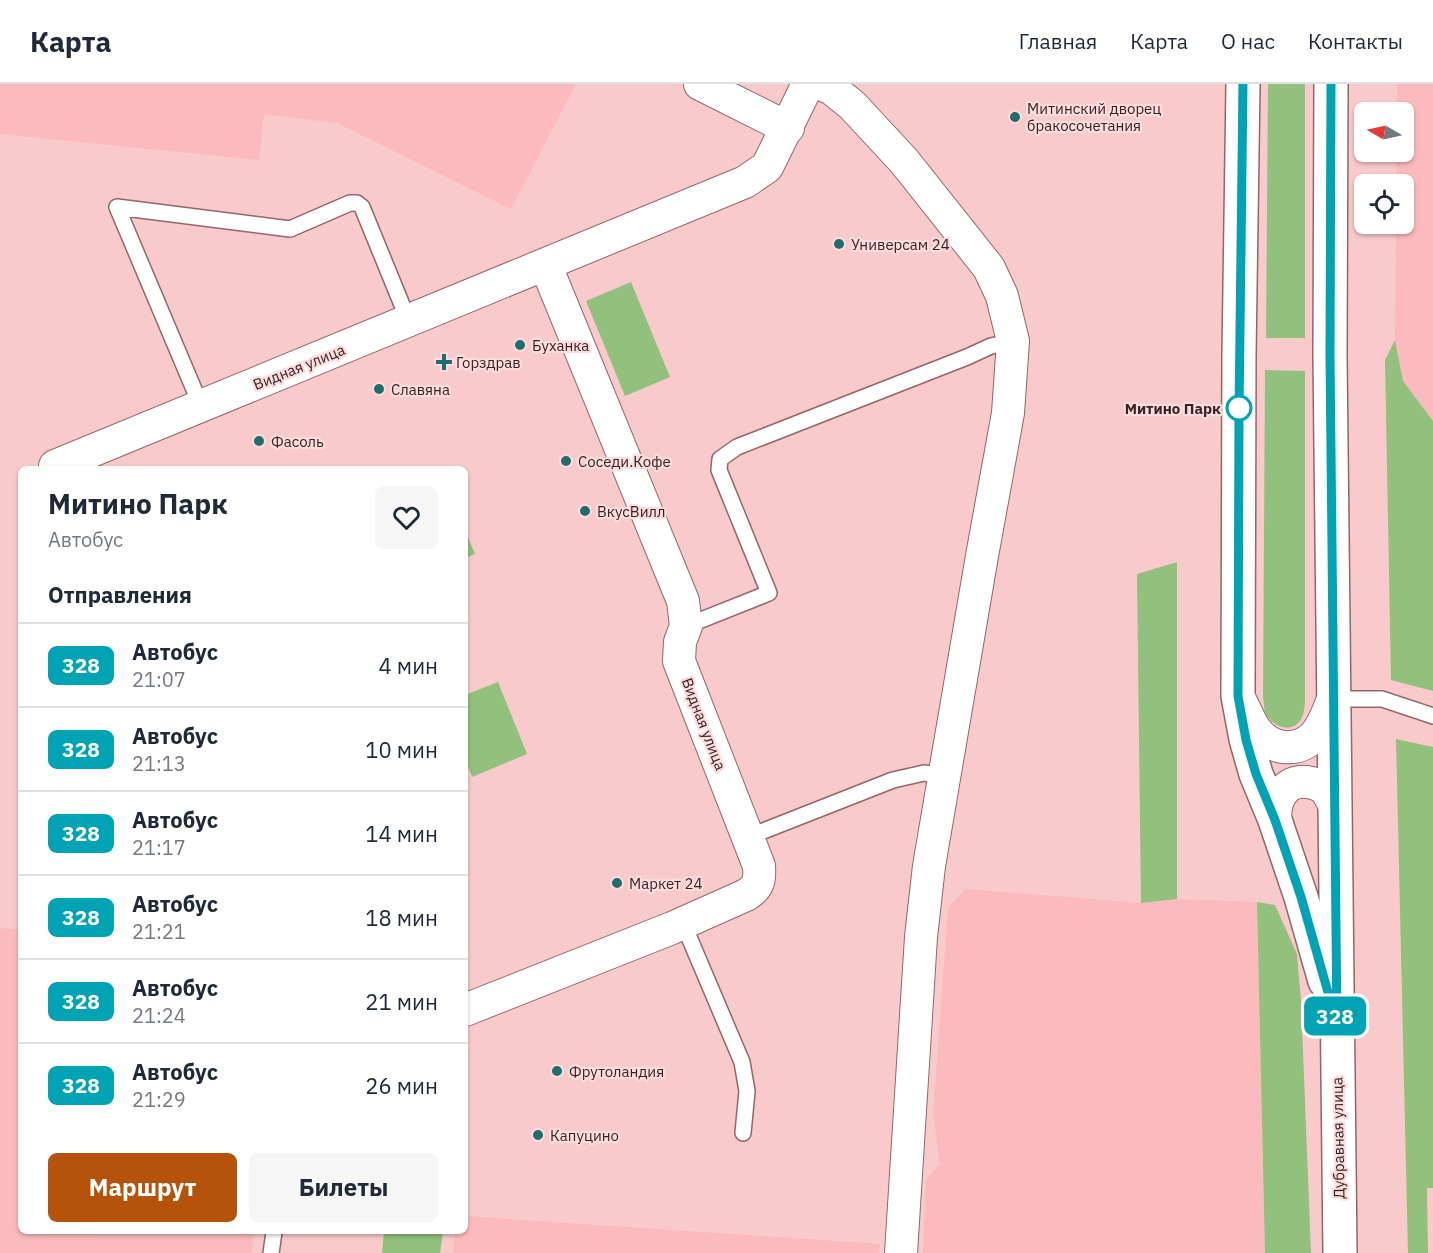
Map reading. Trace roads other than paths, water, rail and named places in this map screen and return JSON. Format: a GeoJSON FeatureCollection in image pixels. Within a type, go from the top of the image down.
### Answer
{"type":"FeatureCollection","features":[{"type":"Feature","properties":{"kind":"main road","name":"Дубравная улица"},"geometry":{"type":"LineString","coordinates":[[1243,84],[1238,696],[1246,740],[1301,897],[1337,1024]]}},
{"type":"Feature","properties":{"kind":"main road","name":"Дубравная улица"},"geometry":{"type":"LineString","coordinates":[[1331,84],[1333,699],[1340,1253]]}},
{"type":"Feature","properties":{"kind":"street"},"geometry":{"type":"LineString","coordinates":[[700,84],[788,128]]}},
{"type":"Feature","properties":{"kind":"street","name":"Видная улица"},"geometry":{"type":"LineString","coordinates":[[55,466],[746,182],[767,167],[808,84]]}},
{"type":"Feature","properties":{"kind":"street"},"geometry":{"type":"LineString","coordinates":[[821,84],[832,89],[852,105],[904,160],[982,259],[1002,296],[1013,341],[1008,413],[929,866],[921,937],[901,1253]]}},
{"type":"Feature","properties":{"kind":"street","name":"Видная улица"},"geometry":{"type":"LineString","coordinates":[[468,1009],[746,896],[756,889],[760,878],[759,866],[679,662],[680,642],[686,626],[686,613],[677,586],[546,266]]}},
{"type":"Feature","properties":{"kind":"street"},"geometry":{"type":"LineString","coordinates":[[1238,696],[1256,730],[1269,742],[1278,747],[1288,748],[1298,746],[1312,737],[1322,724],[1333,699]]}},
{"type":"Feature","properties":{"kind":"street"},"geometry":{"type":"LineString","coordinates":[[1275,820],[1275,805],[1280,794],[1286,787],[1296,783],[1306,782],[1325,788],[1335,806]]}},
{"type":"Feature","properties":{"kind":"lane"},"geometry":{"type":"LineString","coordinates":[[201,406],[117,207],[291,229],[350,202],[357,203],[362,207],[409,322]]}},
{"type":"Feature","properties":{"kind":"lane"},"geometry":{"type":"LineString","coordinates":[[686,626],[769,593],[719,470],[720,459],[730,450],[991,346],[1013,341]]}},
{"type":"Feature","properties":{"kind":"lane"},"geometry":{"type":"LineString","coordinates":[[1333,699],[1382,699],[1433,716]]}},
{"type":"Feature","properties":{"kind":"lane"},"geometry":{"type":"LineString","coordinates":[[748,837],[893,780],[924,773],[944,776]]}},
{"type":"Feature","properties":{"kind":"lane"},"geometry":{"type":"LineString","coordinates":[[683,923],[742,1062],[747,1091],[743,1133]]}},
{"type":"Feature","properties":{"kind":"lane"},"geometry":{"type":"LineString","coordinates":[[271,1253],[273,1234]]}},
{"type":"Feature","properties":{"kind":"place","name":"Митинский дворец бракосочетания"},"geometry":{"type":"Point","coordinates":[1015,117]}},
{"type":"Feature","properties":{"kind":"place","name":"Универсам 24"},"geometry":{"type":"Point","coordinates":[839,244]}},
{"type":"Feature","properties":{"kind":"place","name":"Буханка"},"geometry":{"type":"Point","coordinates":[520,345]}},
{"type":"Feature","properties":{"kind":"place","name":"Горздрав"},"geometry":{"type":"Point","coordinates":[444,362]}},
{"type":"Feature","properties":{"kind":"place","name":"Славяна"},"geometry":{"type":"Point","coordinates":[379,389]}},
{"type":"Feature","properties":{"kind":"place","name":"Митино Парк"},"geometry":{"type":"Point","coordinates":[1239,408]}},
{"type":"Feature","properties":{"kind":"place","name":"Фасоль"},"geometry":{"type":"Point","coordinates":[259,441]}},
{"type":"Feature","properties":{"kind":"place","name":"Соседи.Кофе"},"geometry":{"type":"Point","coordinates":[566,461]}},
{"type":"Feature","properties":{"kind":"place","name":"ВкусВилл"},"geometry":{"type":"Point","coordinates":[585,511]}},
{"type":"Feature","properties":{"kind":"place","name":"Маркет 24"},"geometry":{"type":"Point","coordinates":[617,883]}},
{"type":"Feature","properties":{"kind":"place","name":"Фрутоландия"},"geometry":{"type":"Point","coordinates":[557,1071]}},
{"type":"Feature","properties":{"kind":"place","name":"Капуцино"},"geometry":{"type":"Point","coordinates":[538,1135]}}]}
